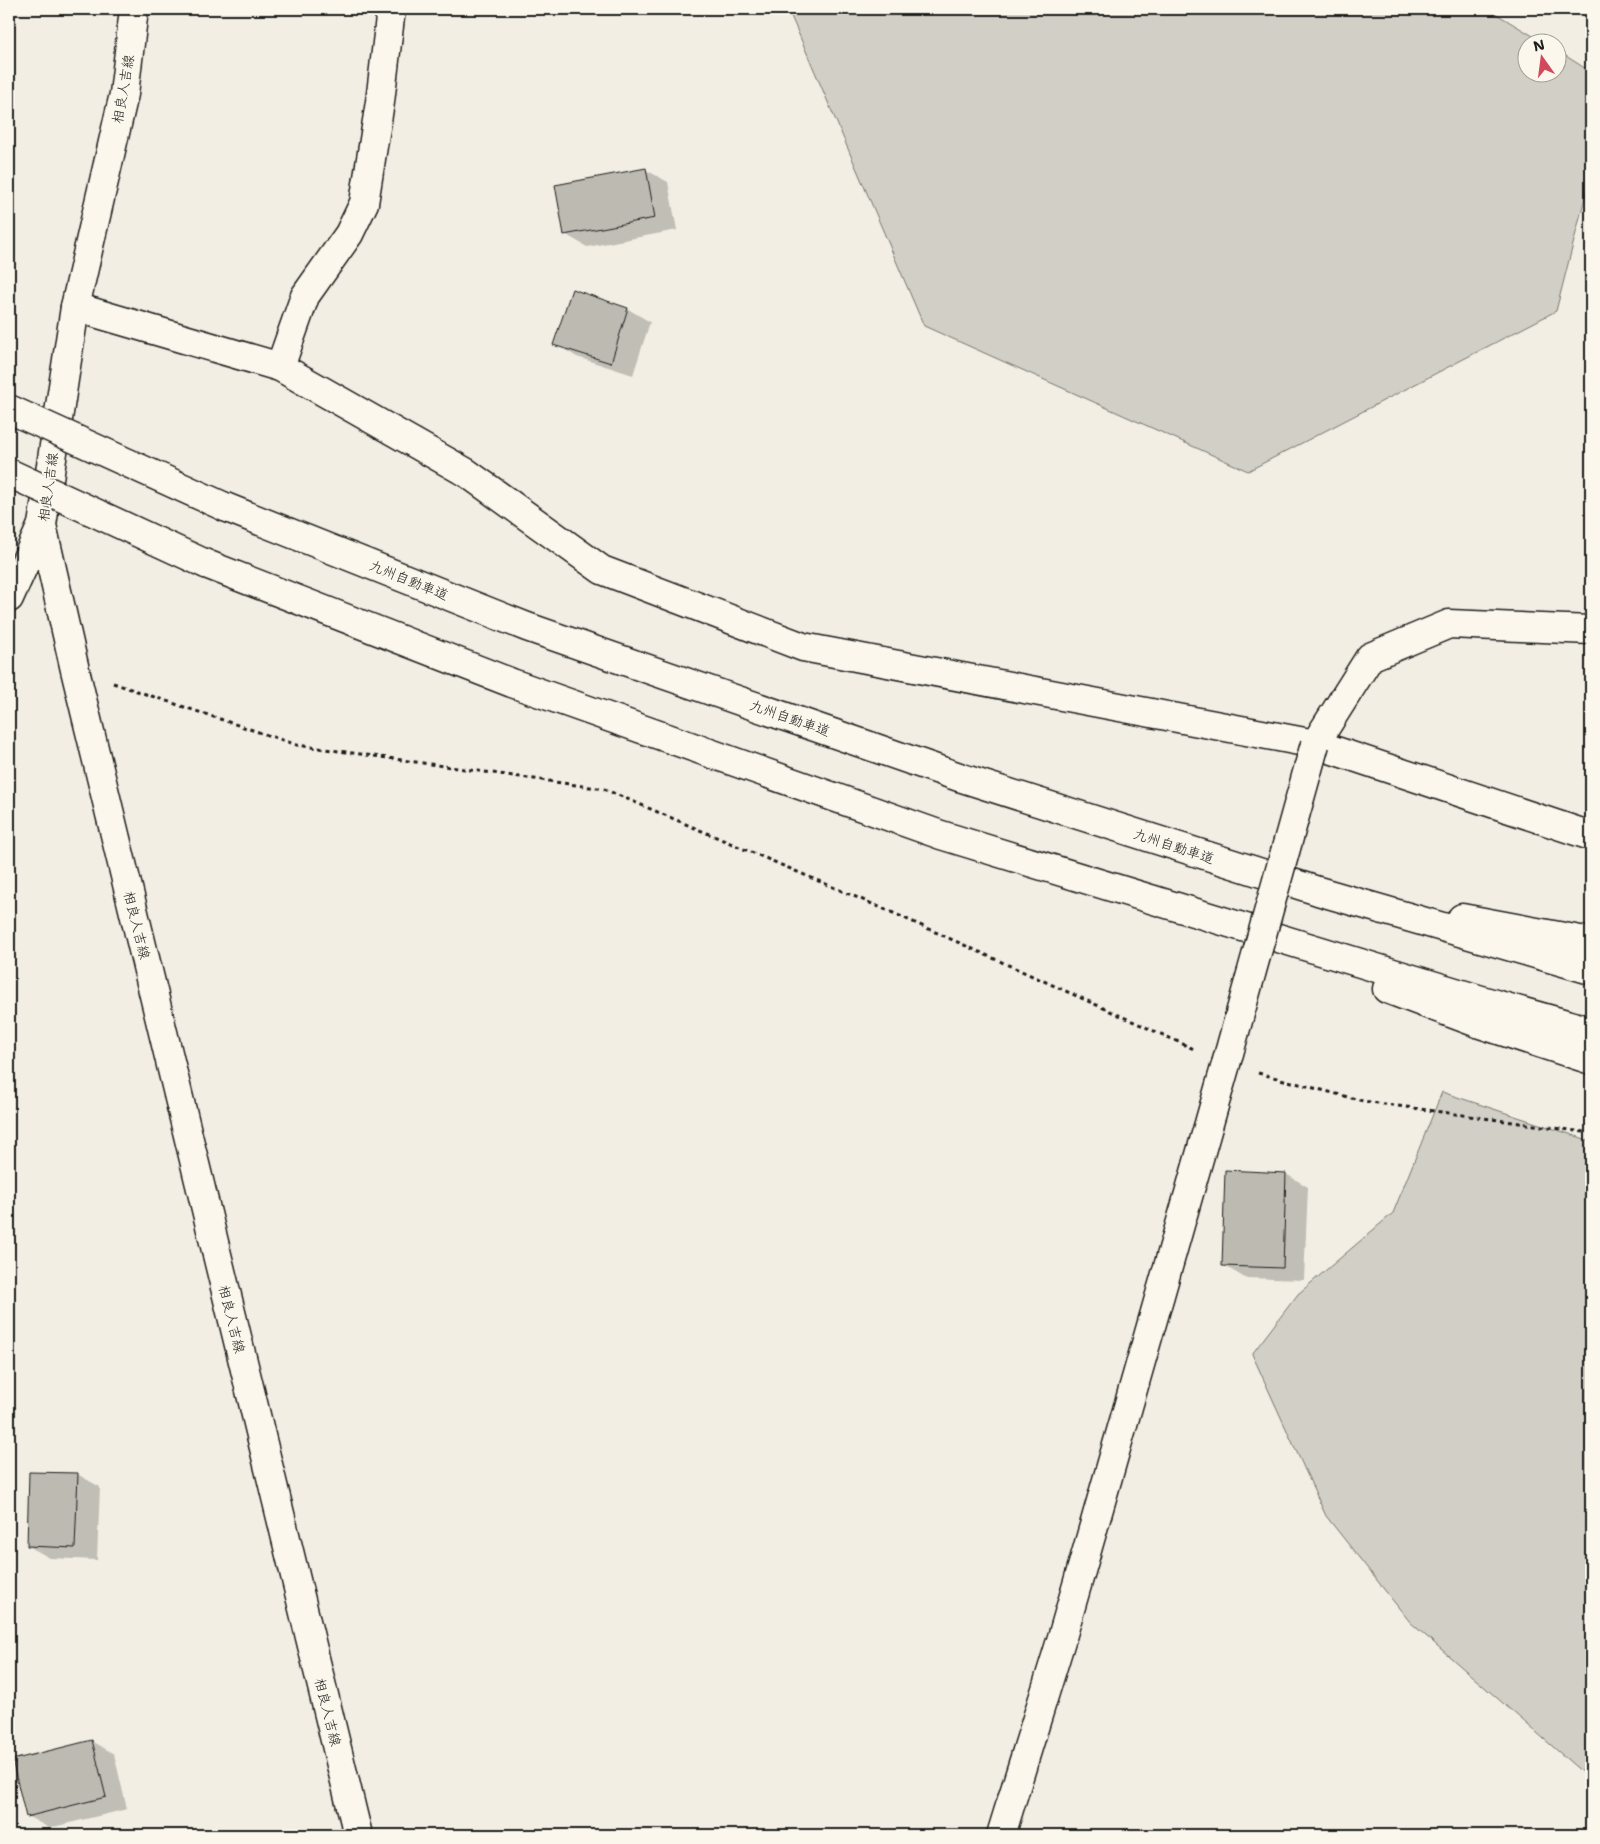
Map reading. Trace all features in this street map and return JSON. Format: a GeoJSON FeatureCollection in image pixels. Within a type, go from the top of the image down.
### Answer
{"type":"FeatureCollection","features":[{"type":"Feature","properties":{"kind":"main road","name":"相良人吉線"},"geometry":{"type":"LineString","coordinates":[[134,9],[124,94],[75,307],[42,525],[75,670],[358,1835]]}},
{"type":"Feature","properties":{"kind":"main road"},"geometry":{"type":"LineString","coordinates":[[280,366],[305,296],[349,234],[364,203],[380,102],[391,9]]}},
{"type":"Feature","properties":{"kind":"main road"},"geometry":{"type":"LineString","coordinates":[[75,307],[280,366],[467,473],[602,570],[803,647],[1315,744],[1591,836]]}},
{"type":"Feature","properties":{"kind":"main road","name":"九州自動車道"},"geometry":{"type":"LineString","coordinates":[[9,409],[225,507],[527,627],[962,778],[1318,891],[1591,970]]}},
{"type":"Feature","properties":{"kind":"main road"},"geometry":{"type":"LineString","coordinates":[[9,473],[206,564],[512,683],[941,835],[1488,1002],[1591,1031]]}},
{"type":"Feature","properties":{"kind":"main road"},"geometry":{"type":"LineString","coordinates":[[9,598],[42,525]]}},
{"type":"Feature","properties":{"kind":"main road"},"geometry":{"type":"LineString","coordinates":[[1001,1835],[1063,1634],[1226,1064],[1315,744],[1370,657],[1449,624],[1591,630]]}},
{"type":"Feature","properties":{"kind":"main road"},"geometry":{"type":"LineString","coordinates":[[1318,891],[1591,942]]}},
{"type":"Feature","properties":{"kind":"main road"},"geometry":{"type":"LineString","coordinates":[[1151,900],[1480,1024],[1591,1060]]}},
{"type":"Feature","properties":{"kind":"path"},"geometry":{"type":"LineString","coordinates":[[75,670],[298,745],[604,789],[891,912],[1226,1064],[1363,1101],[1591,1133]]}},
{"type":"Feature","properties":{"kind":"shaded area"},"geometry":{"type":"Polygon","coordinates":[[[788,9],[1488,9],[1526,32],[1518,32],[1518,82],[1568,82],[1568,57],[1591,72],[1591,174],[1556,311],[1248,471],[924,326],[788,9]]]}},
{"type":"Feature","properties":{"kind":"shaded area"},"geometry":{"type":"Polygon","coordinates":[[[1442,1092],[1591,1141],[1591,1780],[1410,1622],[1326,1516],[1252,1354],[1298,1294],[1393,1213],[1442,1092]]]}},
{"type":"Feature","properties":{"kind":"building"},"geometry":{"type":"Polygon","coordinates":[[[646,168],[655,218],[564,235],[555,185],[646,168]]]}},
{"type":"Feature","properties":{"kind":"building"},"geometry":{"type":"Polygon","coordinates":[[[572,289],[628,308],[611,363],[553,345],[572,289]]]}},
{"type":"Feature","properties":{"kind":"building"},"geometry":{"type":"Polygon","coordinates":[[[1225,1170],[1286,1173],[1283,1268],[1222,1266],[1225,1170]]]}},
{"type":"Feature","properties":{"kind":"building"},"geometry":{"type":"Polygon","coordinates":[[[29,1472],[78,1473],[75,1548],[27,1546],[29,1472]]]}},
{"type":"Feature","properties":{"kind":"building"},"geometry":{"type":"Polygon","coordinates":[[[92,1740],[106,1797],[26,1817],[12,1760],[92,1740]]]}}]}
